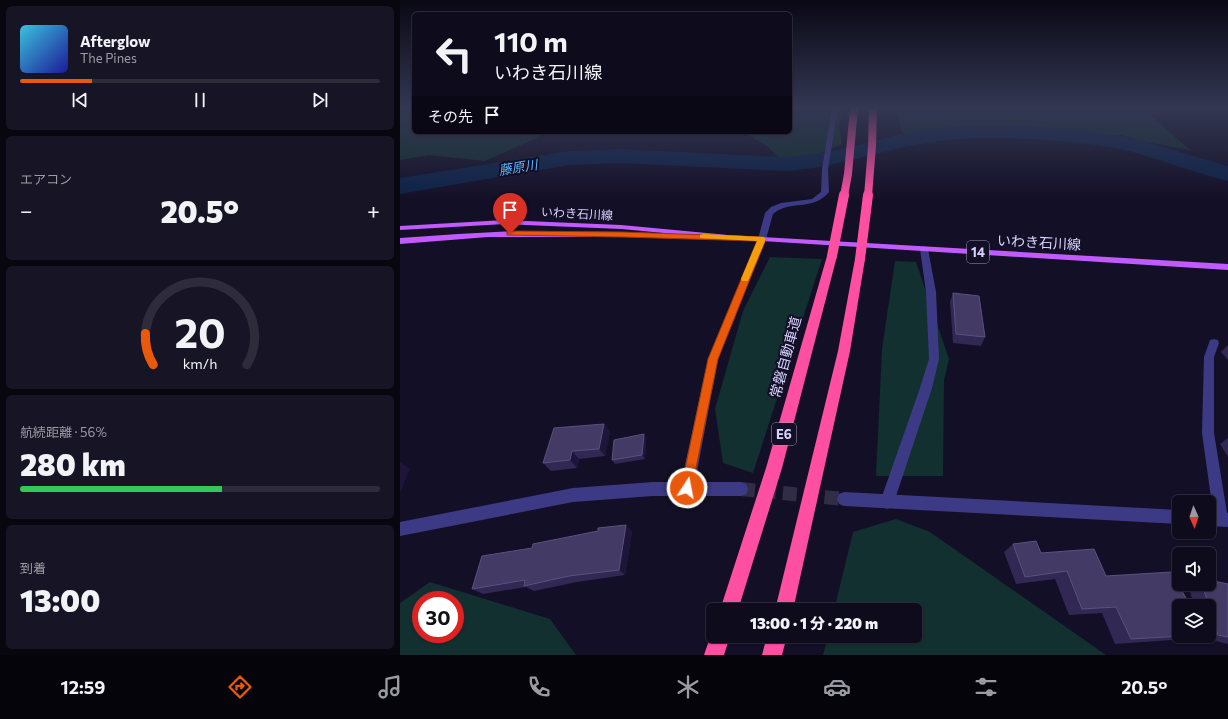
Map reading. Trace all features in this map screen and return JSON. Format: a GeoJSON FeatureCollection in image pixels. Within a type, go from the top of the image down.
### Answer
{"type":"FeatureCollection","features":[{"type":"Feature","properties":{"kind":"highway","name":"常磐自動車道"},"geometry":{"type":"LineString","coordinates":[[731,603],[774,468],[832,256],[848,174],[851,139]]}},
{"type":"Feature","properties":{"kind":"highway"},"geometry":{"type":"LineString","coordinates":[[786,603],[844,351],[860,259],[871,176],[873,139]]}},
{"type":"Feature","properties":{"kind":"highway"},"geometry":{"type":"LineString","coordinates":[[714,655],[718,643]]}},
{"type":"Feature","properties":{"kind":"highway"},"geometry":{"type":"LineString","coordinates":[[772,655],[775,643]]}},
{"type":"Feature","properties":{"kind":"main road","name":"いわき石川線"},"geometry":{"type":"LineString","coordinates":[[400,228],[505,222],[621,227],[728,237],[1228,267]]}},
{"type":"Feature","properties":{"kind":"main road","name":"いわき石川線"},"geometry":{"type":"LineString","coordinates":[[400,241],[510,234],[728,237]]}},
{"type":"Feature","properties":{"kind":"street"},"geometry":{"type":"LineString","coordinates":[[687,488],[713,359],[762,239],[769,213],[784,205],[814,201],[825,192],[825,169],[831,139]]}},
{"type":"Feature","properties":{"kind":"street"},"geometry":{"type":"LineString","coordinates":[[887,502],[926,388],[934,359],[931,292],[924,248]]}},
{"type":"Feature","properties":{"kind":"street"},"geometry":{"type":"LineString","coordinates":[[1214,343],[1209,357],[1208,433],[1219,519]]}},
{"type":"Feature","properties":{"kind":"street"},"geometry":{"type":"LineString","coordinates":[[400,529],[573,495],[653,488],[741,489]]}},
{"type":"Feature","properties":{"kind":"street"},"geometry":{"type":"LineString","coordinates":[[844,499],[1172,517]]}},
{"type":"Feature","properties":{"kind":"green space"},"geometry":{"type":"Polygon","coordinates":[[[400,139],[535,139],[485,161],[429,155],[400,160],[400,139]]]}},
{"type":"Feature","properties":{"kind":"green space"},"geometry":{"type":"Polygon","coordinates":[[[754,139],[841,139],[842,144],[813,156],[779,158],[767,146],[754,139]]]}},
{"type":"Feature","properties":{"kind":"green space"},"geometry":{"type":"Polygon","coordinates":[[[1027,139],[1092,139],[1072,141],[1027,139]]]}},
{"type":"Feature","properties":{"kind":"green space"},"geometry":{"type":"Polygon","coordinates":[[[1134,139],[1177,139],[1190,150],[1134,139]]]}},
{"type":"Feature","properties":{"kind":"green space"},"geometry":{"type":"Polygon","coordinates":[[[770,257],[822,259],[753,473],[723,463],[715,409],[743,311],[770,257]]]}},
{"type":"Feature","properties":{"kind":"green space"},"geometry":{"type":"Polygon","coordinates":[[[895,261],[916,262],[949,359],[944,380],[943,476],[876,476],[882,349],[895,261]]]}},
{"type":"Feature","properties":{"kind":"green space"},"geometry":{"type":"Polygon","coordinates":[[[896,519],[930,532],[1106,655],[823,655],[826,643],[922,643],[922,603],[836,603],[853,532],[896,519]]]}},
{"type":"Feature","properties":{"kind":"green space"},"geometry":{"type":"Polygon","coordinates":[[[430,582],[459,591],[417,591],[430,582]]]}},
{"type":"Feature","properties":{"kind":"green space"},"geometry":{"type":"Polygon","coordinates":[[[464,592],[550,619],[576,655],[400,655],[400,603],[412,595],[412,643],[464,643],[464,592]]]}},
{"type":"Feature","properties":{"kind":"building"},"geometry":{"type":"Polygon","coordinates":[[[953,293],[979,296],[985,337],[956,334],[953,293]]]}},
{"type":"Feature","properties":{"kind":"building"},"geometry":{"type":"Polygon","coordinates":[[[604,424],[599,449],[572,451],[570,460],[543,463],[554,428],[604,424]]]}},
{"type":"Feature","properties":{"kind":"building"},"geometry":{"type":"Polygon","coordinates":[[[644,434],[642,455],[612,460],[614,440],[644,434]]]}},
{"type":"Feature","properties":{"kind":"building"},"geometry":{"type":"Polygon","coordinates":[[[626,525],[619,570],[569,576],[524,586],[525,580],[472,589],[482,556],[532,548],[533,544],[598,531],[598,528],[626,525]]]}},
{"type":"Feature","properties":{"kind":"building"},"geometry":{"type":"Polygon","coordinates":[[[1036,541],[1041,553],[1094,549],[1106,576],[1172,572],[1172,591],[1182,591],[1186,599],[1172,599],[1172,637],[1131,639],[1116,607],[1082,609],[1067,571],[1025,577],[1013,544],[1036,541]]]}},
{"type":"Feature","properties":{"kind":"building"},"geometry":{"type":"Polygon","coordinates":[[[1216,581],[1228,584],[1228,637],[1218,635],[1216,629],[1216,599],[1207,599],[1204,591],[1216,591],[1216,581]]]}},
{"type":"Feature","properties":{"kind":"waterway","name":"藤原川"},"geometry":{"type":"LineString","coordinates":[[400,186],[569,158],[620,156],[785,164],[806,163],[840,157],[912,139]]}},
{"type":"Feature","properties":{"kind":"waterway","name":"藤原川"},"geometry":{"type":"LineString","coordinates":[[1097,139],[1132,145],[1228,174]]}},
{"type":"Feature","properties":{"kind":"tunnel"},"geometry":{"type":"LineString","coordinates":[[741,489],[844,499]]}},
{"type":"Feature","properties":{"kind":"slow traffic"},"geometry":{"type":"LineString","coordinates":[[703,236],[762,239],[745,279]]}},
{"type":"Feature","properties":{"kind":"route"},"geometry":{"type":"LineString","coordinates":[[510,234],[623,234],[762,239],[713,359],[687,488]]}}]}
